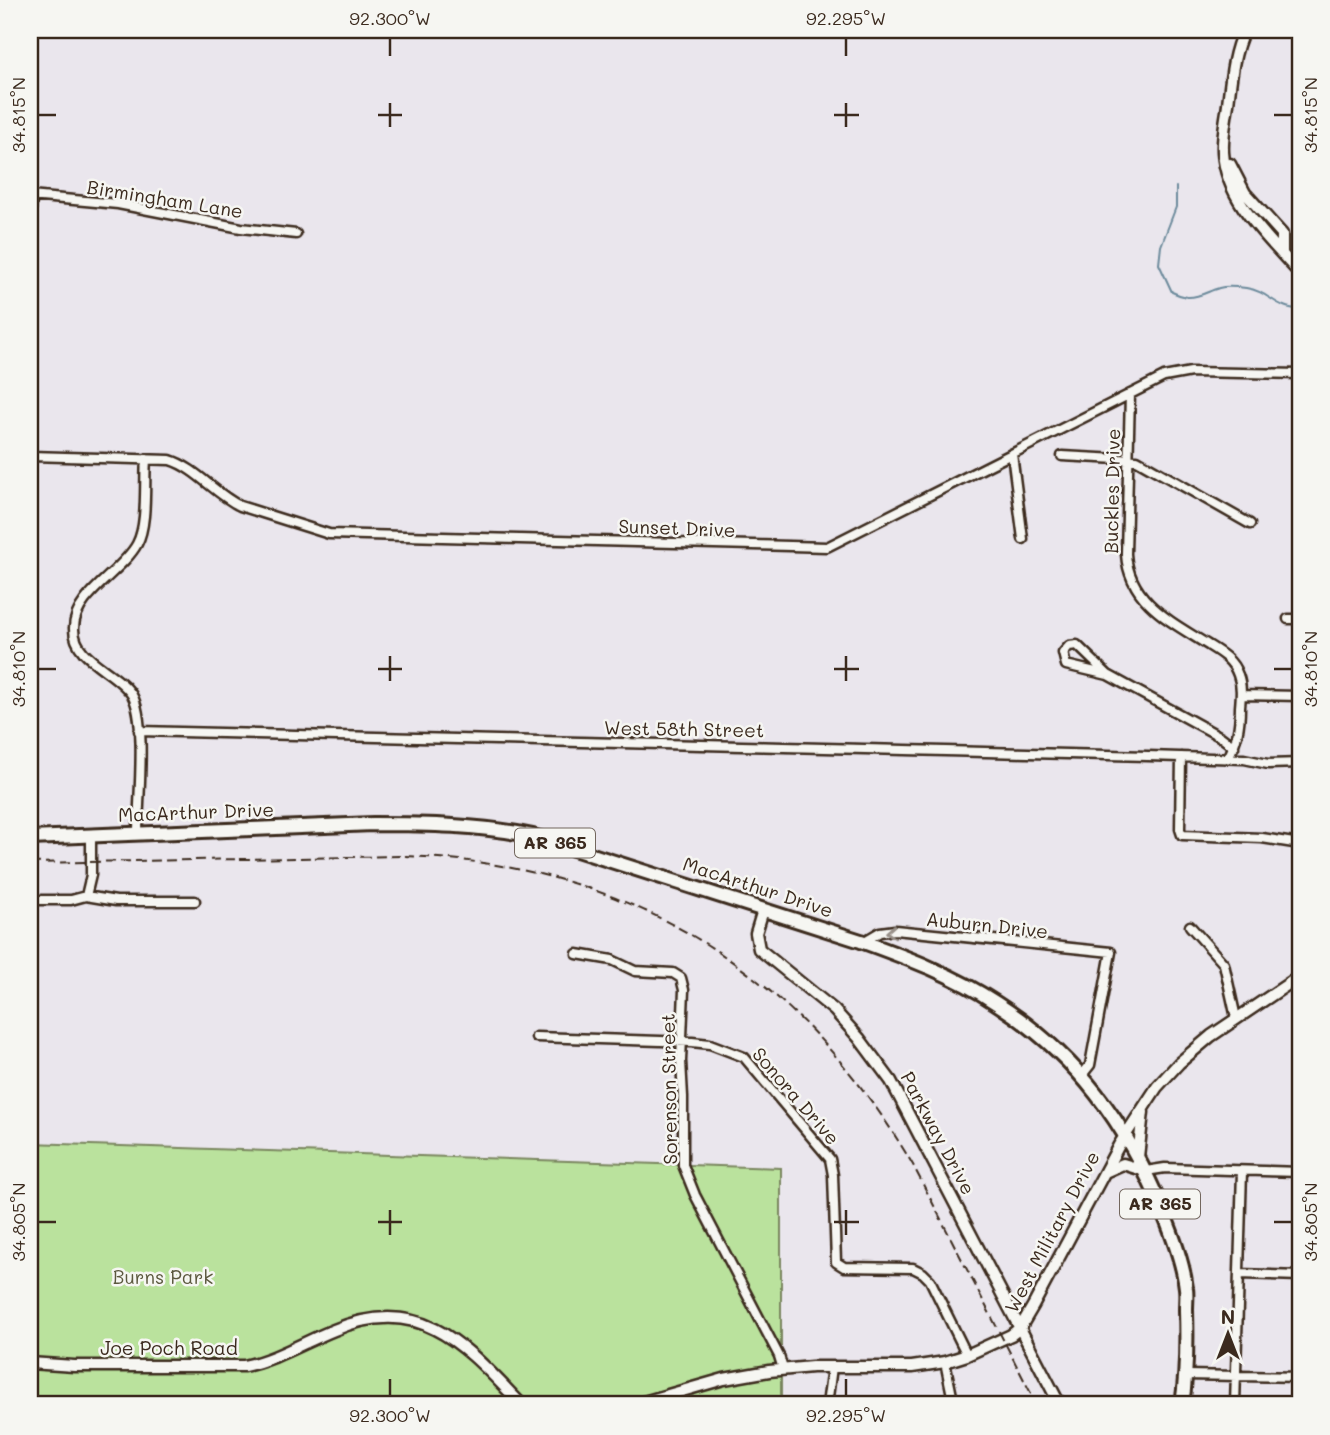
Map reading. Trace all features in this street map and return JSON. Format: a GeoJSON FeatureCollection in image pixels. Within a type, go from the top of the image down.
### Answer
{"type":"FeatureCollection","features":[{"type":"Feature","properties":{"kind":"main road","name":"MacArthur Drive"},"geometry":{"type":"LineString","coordinates":[[30,838],[373,824],[505,830],[533,836],[863,942],[933,968],[987,997],[1038,1034],[1082,1075],[1126,1134],[1146,1171],[1172,1235],[1187,1290],[1182,1405]]}},
{"type":"Feature","properties":{"kind":"street"},"geometry":{"type":"LineString","coordinates":[[1244,30],[1234,57],[1222,141],[1226,171],[1248,214],[1300,274]]}},
{"type":"Feature","properties":{"kind":"street"},"geometry":{"type":"LineString","coordinates":[[30,214],[31,196]]}},
{"type":"Feature","properties":{"kind":"street","name":"Birmingham Lane"},"geometry":{"type":"LineString","coordinates":[[31,196],[118,204],[241,228],[296,234]]}},
{"type":"Feature","properties":{"kind":"street","name":"Sunset Drive"},"geometry":{"type":"LineString","coordinates":[[30,456],[170,460],[177,462],[229,501],[329,534],[827,547],[1164,377],[1185,373],[1300,374]]}},
{"type":"Feature","properties":{"kind":"street","name":"Buckles Drive"},"geometry":{"type":"LineString","coordinates":[[1130,394],[1126,554],[1133,584],[1151,607],[1227,658],[1238,676],[1241,695],[1239,730],[1234,747]]}},
{"type":"Feature","properties":{"kind":"street"},"geometry":{"type":"LineString","coordinates":[[1012,454],[1023,539]]}},
{"type":"Feature","properties":{"kind":"street"},"geometry":{"type":"LineString","coordinates":[[1062,456],[1137,460],[1250,524]]}},
{"type":"Feature","properties":{"kind":"street"},"geometry":{"type":"LineString","coordinates":[[138,833],[137,706],[119,680],[83,651],[74,629],[78,612],[84,603],[129,555],[141,536],[146,459]]}},
{"type":"Feature","properties":{"kind":"street"},"geometry":{"type":"LineString","coordinates":[[1287,619],[1300,619]]}},
{"type":"Feature","properties":{"kind":"street"},"geometry":{"type":"LineString","coordinates":[[1108,675],[1069,667],[1064,661],[1063,653],[1072,645],[1079,646],[1108,675],[1221,737],[1234,747],[1228,758]]}},
{"type":"Feature","properties":{"kind":"street"},"geometry":{"type":"LineString","coordinates":[[1241,695],[1300,696]]}},
{"type":"Feature","properties":{"kind":"street","name":"West 58th Street"},"geometry":{"type":"LineString","coordinates":[[139,731],[1228,758],[1268,764],[1300,763]]}},
{"type":"Feature","properties":{"kind":"street"},"geometry":{"type":"LineString","coordinates":[[1181,757],[1182,835],[1262,838],[1300,844]]}},
{"type":"Feature","properties":{"kind":"street"},"geometry":{"type":"LineString","coordinates":[[86,896],[91,874],[91,836]]}},
{"type":"Feature","properties":{"kind":"street"},"geometry":{"type":"LineString","coordinates":[[30,900],[71,900],[86,896],[117,901],[195,901]]}},
{"type":"Feature","properties":{"kind":"street","name":"Parkway Drive"},"geometry":{"type":"LineString","coordinates":[[763,910],[755,933],[759,949],[834,1010],[873,1055],[904,1104],[1060,1405]]}},
{"type":"Feature","properties":{"kind":"street"},"geometry":{"type":"LineString","coordinates":[[1190,926],[1224,964],[1236,1018]]}},
{"type":"Feature","properties":{"kind":"street","name":"Auburn Drive"},"geometry":{"type":"LineString","coordinates":[[863,942],[880,932],[895,930],[1111,952],[1090,1065],[1082,1075]]}},
{"type":"Feature","properties":{"kind":"street","name":"Sorenson Street"},"geometry":{"type":"LineString","coordinates":[[577,954],[612,960],[635,971],[673,973],[681,978],[684,990],[682,1042],[685,1174],[779,1356],[783,1369]]}},
{"type":"Feature","properties":{"kind":"street","name":"West Military Drive"},"geometry":{"type":"LineString","coordinates":[[633,1405],[724,1379],[783,1369],[912,1367],[945,1362],[1003,1339],[1020,1328],[1126,1134],[1157,1087],[1179,1063],[1211,1036],[1300,976]]}},
{"type":"Feature","properties":{"kind":"street","name":"Sonora Drive"},"geometry":{"type":"LineString","coordinates":[[536,1037],[710,1044],[737,1053],[756,1069],[832,1162],[836,1262],[844,1268],[913,1268],[923,1273],[930,1280],[967,1355]]}},
{"type":"Feature","properties":{"kind":"street"},"geometry":{"type":"LineString","coordinates":[[1138,1157],[1143,1109]]}},
{"type":"Feature","properties":{"kind":"street"},"geometry":{"type":"LineString","coordinates":[[1105,1172],[1123,1164],[1146,1171],[1165,1168],[1300,1172]]}},
{"type":"Feature","properties":{"kind":"street"},"geometry":{"type":"LineString","coordinates":[[1235,1405],[1242,1171]]}},
{"type":"Feature","properties":{"kind":"street"},"geometry":{"type":"LineString","coordinates":[[1239,1274],[1300,1276]]}},
{"type":"Feature","properties":{"kind":"street"},"geometry":{"type":"LineString","coordinates":[[1010,1309],[1033,1306]]}},
{"type":"Feature","properties":{"kind":"street","name":"Joe Poch Road"},"geometry":{"type":"LineString","coordinates":[[30,1363],[74,1366],[244,1366],[355,1322],[396,1318],[431,1327],[455,1340],[522,1405]]}},
{"type":"Feature","properties":{"kind":"street"},"geometry":{"type":"LineString","coordinates":[[945,1362],[954,1405]]}},
{"type":"Feature","properties":{"kind":"street"},"geometry":{"type":"LineString","coordinates":[[827,1405],[832,1367]]}},
{"type":"Feature","properties":{"kind":"street"},"geometry":{"type":"LineString","coordinates":[[1185,1375],[1300,1377]]}},
{"type":"Feature","properties":{"kind":"green space","name":"Burns Park"},"geometry":{"type":"Polygon","coordinates":[[[30,1143],[781,1168],[781,1405],[30,1405],[30,1143]]]}},
{"type":"Feature","properties":{"kind":"waterway"},"geometry":{"type":"LineString","coordinates":[[1176,187],[1176,207],[1161,246],[1159,264],[1172,292],[1191,297],[1222,287],[1246,288],[1284,306],[1300,309]]}},
{"type":"Feature","properties":{"kind":"railway"},"geometry":{"type":"LineString","coordinates":[[30,863],[405,856],[487,864],[564,881],[635,906],[701,941],[762,985],[818,1036],[868,1097],[913,1165],[1037,1405]]}}]}
